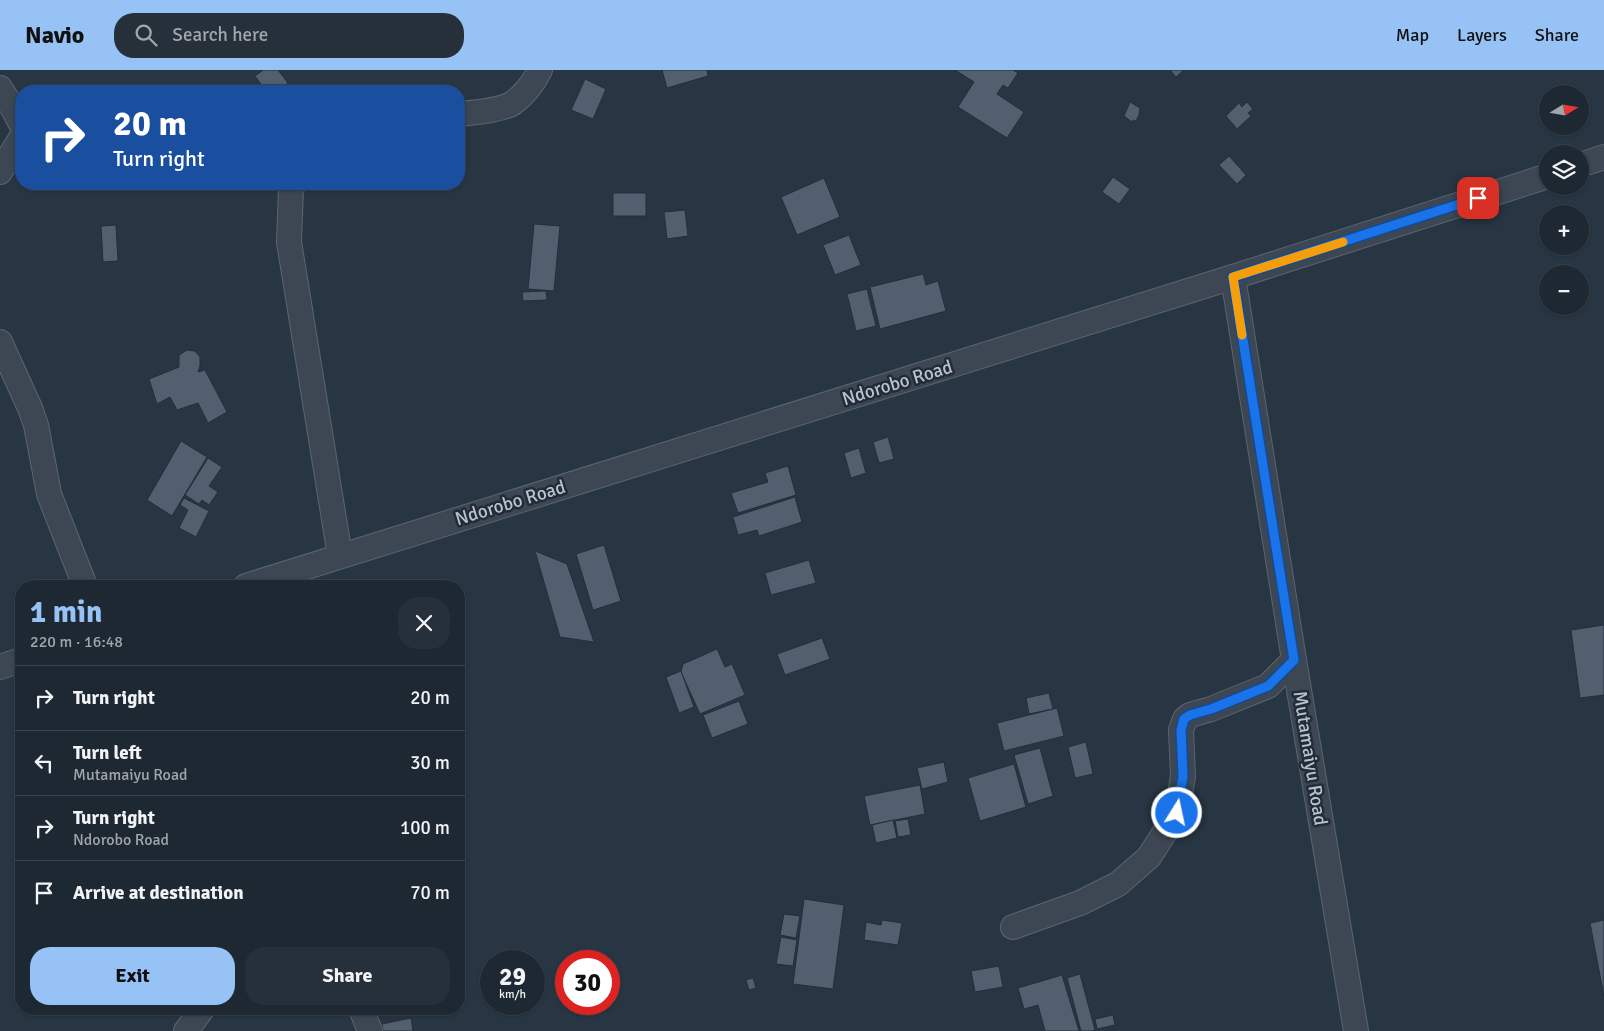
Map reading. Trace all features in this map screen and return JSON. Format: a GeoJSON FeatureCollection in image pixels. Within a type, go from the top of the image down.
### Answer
{"type":"FeatureCollection","features":[{"type":"Feature","properties":{"kind":"street"},"geometry":{"type":"LineString","coordinates":[[465,113],[512,104],[534,80],[540,70]]}},
{"type":"Feature","properties":{"kind":"street"},"geometry":{"type":"LineString","coordinates":[[0,88],[15,113]]}},
{"type":"Feature","properties":{"kind":"street"},"geometry":{"type":"LineString","coordinates":[[0,172],[15,148]]}},
{"type":"Feature","properties":{"kind":"street"},"geometry":{"type":"LineString","coordinates":[[1589,162],[1604,157]]}},
{"type":"Feature","properties":{"kind":"street","name":"Ndorobo Road"},"geometry":{"type":"LineString","coordinates":[[280,580],[340,556],[1233,277],[1539,179]]}},
{"type":"Feature","properties":{"kind":"street"},"geometry":{"type":"LineString","coordinates":[[291,190],[289,242],[340,556]]}},
{"type":"Feature","properties":{"kind":"street","name":"Mutamaiyu Road"},"geometry":{"type":"LineString","coordinates":[[1233,277],[1356,1031]]}},
{"type":"Feature","properties":{"kind":"street"},"geometry":{"type":"LineString","coordinates":[[0,342],[36,425],[49,494],[83,580]]}},
{"type":"Feature","properties":{"kind":"street"},"geometry":{"type":"LineString","coordinates":[[1013,927],[1080,903],[1118,884],[1149,857],[1177,813],[1183,776],[1181,730],[1184,719],[1190,715],[1211,709],[1268,686],[1294,660]]}},
{"type":"Feature","properties":{"kind":"street"},"geometry":{"type":"LineString","coordinates":[[0,667],[15,662]]}},
{"type":"Feature","properties":{"kind":"street"},"geometry":{"type":"LineString","coordinates":[[186,1031],[198,1015]]}},
{"type":"Feature","properties":{"kind":"street"},"geometry":{"type":"LineString","coordinates":[[363,1015],[370,1031]]}},
{"type":"Feature","properties":{"kind":"building"},"geometry":{"type":"Polygon","coordinates":[[[263,70],[278,70],[288,83],[286,85],[262,85],[255,76],[263,70]]]}},
{"type":"Feature","properties":{"kind":"building"},"geometry":{"type":"Polygon","coordinates":[[[662,70],[707,70],[708,76],[667,88],[662,70]]]}},
{"type":"Feature","properties":{"kind":"building"},"geometry":{"type":"Polygon","coordinates":[[[955,70],[1013,70],[1018,73],[1008,88],[1003,85],[997,94],[1024,112],[1007,138],[958,107],[974,82],[955,70]]]}},
{"type":"Feature","properties":{"kind":"building"},"geometry":{"type":"Polygon","coordinates":[[[1170,70],[1184,70],[1176,77],[1170,70]]]}},
{"type":"Feature","properties":{"kind":"building"},"geometry":{"type":"Polygon","coordinates":[[[585,79],[606,89],[593,119],[571,110],[585,79]]]}},
{"type":"Feature","properties":{"kind":"building"},"geometry":{"type":"Polygon","coordinates":[[[1130,102],[1140,108],[1136,121],[1133,120],[1132,122],[1124,116],[1130,102]]]}},
{"type":"Feature","properties":{"kind":"building"},"geometry":{"type":"Polygon","coordinates":[[[1247,102],[1253,109],[1248,113],[1251,116],[1237,129],[1226,116],[1239,103],[1242,107],[1247,102]]]}},
{"type":"Feature","properties":{"kind":"building"},"geometry":{"type":"Polygon","coordinates":[[[1229,156],[1246,175],[1237,184],[1219,165],[1229,156]]]}},
{"type":"Feature","properties":{"kind":"building"},"geometry":{"type":"Polygon","coordinates":[[[1113,177],[1130,189],[1119,204],[1102,192],[1113,177]]]}},
{"type":"Feature","properties":{"kind":"building"},"geometry":{"type":"Polygon","coordinates":[[[824,178],[840,217],[797,235],[781,197],[824,178]]]}},
{"type":"Feature","properties":{"kind":"building"},"geometry":{"type":"Polygon","coordinates":[[[613,193],[646,193],[646,216],[613,216],[613,193]]]}},
{"type":"Feature","properties":{"kind":"building"},"geometry":{"type":"Polygon","coordinates":[[[685,210],[688,236],[667,239],[664,212],[685,210]]]}},
{"type":"Feature","properties":{"kind":"building"},"geometry":{"type":"Polygon","coordinates":[[[534,224],[560,226],[554,291],[528,289],[534,224]]]}},
{"type":"Feature","properties":{"kind":"building"},"geometry":{"type":"Polygon","coordinates":[[[116,225],[118,261],[103,262],[101,226],[116,225]]]}},
{"type":"Feature","properties":{"kind":"building"},"geometry":{"type":"Polygon","coordinates":[[[849,235],[861,265],[835,275],[823,245],[849,235]]]}},
{"type":"Feature","properties":{"kind":"building"},"geometry":{"type":"Polygon","coordinates":[[[923,274],[926,285],[938,281],[946,311],[880,329],[870,287],[923,274]]]}},
{"type":"Feature","properties":{"kind":"building"},"geometry":{"type":"Polygon","coordinates":[[[867,289],[876,326],[856,331],[847,294],[867,289]]]}},
{"type":"Feature","properties":{"kind":"building"},"geometry":{"type":"Polygon","coordinates":[[[546,291],[547,300],[523,301],[522,292],[546,291]]]}},
{"type":"Feature","properties":{"kind":"building"},"geometry":{"type":"Polygon","coordinates":[[[187,350],[195,351],[200,357],[198,372],[205,370],[227,412],[208,423],[198,403],[177,410],[170,397],[157,404],[149,379],[179,367],[179,355],[187,350]]]}},
{"type":"Feature","properties":{"kind":"building"},"geometry":{"type":"Polygon","coordinates":[[[888,437],[894,459],[879,463],[873,442],[888,437]]]}},
{"type":"Feature","properties":{"kind":"building"},"geometry":{"type":"Polygon","coordinates":[[[181,441],[207,457],[172,516],[147,500],[181,441]]]}},
{"type":"Feature","properties":{"kind":"building"},"geometry":{"type":"Polygon","coordinates":[[[859,448],[866,473],[851,478],[844,453],[859,448]]]}},
{"type":"Feature","properties":{"kind":"building"},"geometry":{"type":"Polygon","coordinates":[[[208,458],[222,467],[209,486],[218,492],[209,505],[202,500],[199,504],[185,495],[208,458]]]}},
{"type":"Feature","properties":{"kind":"building"},"geometry":{"type":"Polygon","coordinates":[[[788,466],[796,495],[738,513],[731,493],[768,482],[765,473],[788,466]]]}},
{"type":"Feature","properties":{"kind":"building"},"geometry":{"type":"Polygon","coordinates":[[[795,497],[802,522],[759,536],[757,530],[738,535],[733,517],[795,497]]]}},
{"type":"Feature","properties":{"kind":"building"},"geometry":{"type":"Polygon","coordinates":[[[184,498],[209,511],[196,537],[179,528],[188,510],[180,505],[184,498]]]}},
{"type":"Feature","properties":{"kind":"building"},"geometry":{"type":"Polygon","coordinates":[[[604,545],[621,601],[593,610],[576,554],[604,545]]]}},
{"type":"Feature","properties":{"kind":"building"},"geometry":{"type":"Polygon","coordinates":[[[535,551],[567,564],[594,642],[560,637],[535,551]]]}},
{"type":"Feature","properties":{"kind":"building"},"geometry":{"type":"Polygon","coordinates":[[[809,560],[816,583],[771,595],[765,573],[809,560]]]}},
{"type":"Feature","properties":{"kind":"building"},"geometry":{"type":"Polygon","coordinates":[[[1604,625],[1604,695],[1580,698],[1571,630],[1604,625]]]}},
{"type":"Feature","properties":{"kind":"building"},"geometry":{"type":"Polygon","coordinates":[[[822,638],[830,659],[785,675],[777,654],[822,638]]]}},
{"type":"Feature","properties":{"kind":"building"},"geometry":{"type":"Polygon","coordinates":[[[717,649],[725,667],[732,664],[745,695],[700,714],[681,672],[683,664],[717,649]]]}},
{"type":"Feature","properties":{"kind":"building"},"geometry":{"type":"Polygon","coordinates":[[[681,671],[694,707],[679,713],[666,677],[681,671]]]}},
{"type":"Feature","properties":{"kind":"building"},"geometry":{"type":"Polygon","coordinates":[[[1049,693],[1053,709],[1029,714],[1026,698],[1049,693]]]}},
{"type":"Feature","properties":{"kind":"building"},"geometry":{"type":"Polygon","coordinates":[[[739,701],[748,724],[712,738],[703,715],[739,701]]]}},
{"type":"Feature","properties":{"kind":"building"},"geometry":{"type":"Polygon","coordinates":[[[1057,708],[1064,736],[1004,751],[997,723],[1057,708]]]}},
{"type":"Feature","properties":{"kind":"building"},"geometry":{"type":"Polygon","coordinates":[[[1086,742],[1093,774],[1075,778],[1068,747],[1086,742]]]}},
{"type":"Feature","properties":{"kind":"building"},"geometry":{"type":"Polygon","coordinates":[[[1040,748],[1053,796],[1028,804],[1014,755],[1040,748]]]}},
{"type":"Feature","properties":{"kind":"building"},"geometry":{"type":"Polygon","coordinates":[[[944,762],[948,782],[922,789],[917,768],[944,762]]]}},
{"type":"Feature","properties":{"kind":"building"},"geometry":{"type":"Polygon","coordinates":[[[1014,764],[1026,807],[980,821],[968,778],[1014,764]]]}},
{"type":"Feature","properties":{"kind":"building"},"geometry":{"type":"Polygon","coordinates":[[[920,785],[925,814],[870,825],[864,796],[920,785]]]}},
{"type":"Feature","properties":{"kind":"building"},"geometry":{"type":"Polygon","coordinates":[[[908,819],[911,835],[898,837],[895,821],[908,819]]]}},
{"type":"Feature","properties":{"kind":"building"},"geometry":{"type":"Polygon","coordinates":[[[893,820],[897,838],[876,843],[872,825],[893,820]]]}},
{"type":"Feature","properties":{"kind":"building"},"geometry":{"type":"Polygon","coordinates":[[[804,899],[844,905],[833,989],[793,984],[804,899]]]}},
{"type":"Feature","properties":{"kind":"building"},"geometry":{"type":"Polygon","coordinates":[[[784,914],[800,916],[796,938],[780,935],[784,914]]]}},
{"type":"Feature","properties":{"kind":"building"},"geometry":{"type":"Polygon","coordinates":[[[882,920],[902,923],[898,945],[864,940],[866,922],[881,925],[882,920]]]}},
{"type":"Feature","properties":{"kind":"building"},"geometry":{"type":"Polygon","coordinates":[[[1604,920],[1604,997],[1590,923],[1604,920]]]}},
{"type":"Feature","properties":{"kind":"building"},"geometry":{"type":"Polygon","coordinates":[[[781,937],[797,940],[793,966],[776,964],[781,937]]]}},
{"type":"Feature","properties":{"kind":"building"},"geometry":{"type":"Polygon","coordinates":[[[999,966],[1003,987],[975,992],[971,971],[999,966]]]}},
{"type":"Feature","properties":{"kind":"building"},"geometry":{"type":"Polygon","coordinates":[[[1080,974],[1095,1030],[1092,1031],[1081,1031],[1067,978],[1080,974]]]}},
{"type":"Feature","properties":{"kind":"building"},"geometry":{"type":"Polygon","coordinates":[[[1062,975],[1079,1031],[1045,1031],[1038,1005],[1024,1009],[1018,988],[1062,975]]]}},
{"type":"Feature","properties":{"kind":"building"},"geometry":{"type":"Polygon","coordinates":[[[753,978],[756,988],[749,990],[746,980],[753,978]]]}},
{"type":"Feature","properties":{"kind":"building"},"geometry":{"type":"Polygon","coordinates":[[[1113,1015],[1115,1025],[1097,1029],[1095,1019],[1113,1015]]]}},
{"type":"Feature","properties":{"kind":"building"},"geometry":{"type":"Polygon","coordinates":[[[411,1018],[413,1031],[383,1031],[382,1024],[411,1018]]]}},
{"type":"Feature","properties":{"kind":"slow traffic"},"geometry":{"type":"LineString","coordinates":[[1242,335],[1233,277],[1343,242]]}},
{"type":"Feature","properties":{"kind":"route"},"geometry":{"type":"LineString","coordinates":[[1177,813],[1183,776],[1181,730],[1184,719],[1190,715],[1211,709],[1268,686],[1294,660],[1233,277],[1478,198]]}}]}
